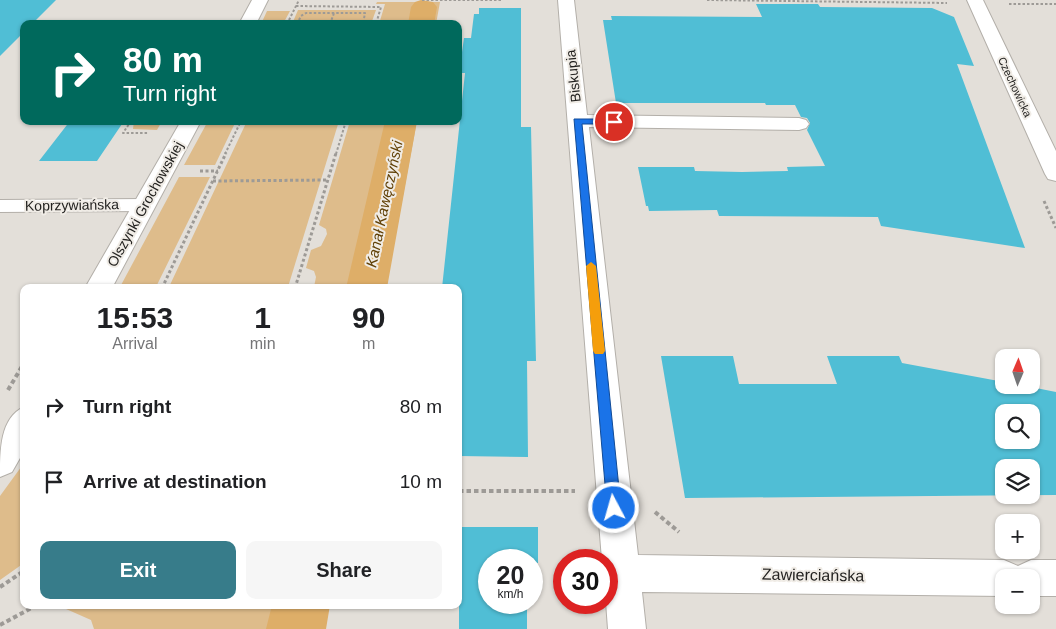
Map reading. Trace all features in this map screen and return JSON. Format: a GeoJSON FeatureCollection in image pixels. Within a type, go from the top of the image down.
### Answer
{"type":"FeatureCollection","features":[{"type":"Feature","properties":{"kind":"street"},"geometry":{"type":"LineString","coordinates":[[249,20],[260,0]]}},
{"type":"Feature","properties":{"kind":"street","name":"Biskupia"},"geometry":{"type":"LineString","coordinates":[[566,0],[627,629]]}},
{"type":"Feature","properties":{"kind":"street","name":"Czechowicka"},"geometry":{"type":"LineString","coordinates":[[975,0],[1056,174]]}},
{"type":"Feature","properties":{"kind":"street"},"geometry":{"type":"LineString","coordinates":[[578,121],[799,124]]}},
{"type":"Feature","properties":{"kind":"street","name":"Olszynki Grochowskiej"},"geometry":{"type":"LineString","coordinates":[[100,284],[189,125]]}},
{"type":"Feature","properties":{"kind":"street"},"geometry":{"type":"LineString","coordinates":[[0,461],[20,428]]}},
{"type":"Feature","properties":{"kind":"street","name":"Zawierciańska"},"geometry":{"type":"LineString","coordinates":[[622,573],[995,578]]}},
{"type":"Feature","properties":{"kind":"street"},"geometry":{"type":"LineString","coordinates":[[1040,578],[1056,578]]}},
{"type":"Feature","properties":{"kind":"lane","name":"Koprzywiańska"},"geometry":{"type":"LineString","coordinates":[[0,206],[144,205]]}},
{"type":"Feature","properties":{"kind":"path"},"geometry":{"type":"LineString","coordinates":[[289,20],[299,0]]}},
{"type":"Feature","properties":{"kind":"path"},"geometry":{"type":"LineString","coordinates":[[422,0],[502,0]]}},
{"type":"Feature","properties":{"kind":"path"},"geometry":{"type":"LineString","coordinates":[[708,0],[939,2],[955,4]]}},
{"type":"Feature","properties":{"kind":"path"},"geometry":{"type":"LineString","coordinates":[[296,6],[381,7],[377,20]]}},
{"type":"Feature","properties":{"kind":"path"},"geometry":{"type":"LineString","coordinates":[[300,20],[304,13],[365,13],[364,20]]}},
{"type":"Feature","properties":{"kind":"path"},"geometry":{"type":"LineString","coordinates":[[331,20],[334,13]]}},
{"type":"Feature","properties":{"kind":"path"},"geometry":{"type":"LineString","coordinates":[[128,125],[123,133],[152,133]]}},
{"type":"Feature","properties":{"kind":"path"},"geometry":{"type":"LineString","coordinates":[[164,284],[239,125]]}},
{"type":"Feature","properties":{"kind":"path"},"geometry":{"type":"LineString","coordinates":[[296,284],[345,125]]}},
{"type":"Feature","properties":{"kind":"path"},"geometry":{"type":"LineString","coordinates":[[213,181],[328,180]]}},
{"type":"Feature","properties":{"kind":"path"},"geometry":{"type":"LineString","coordinates":[[1043,198],[1056,228]]}},
{"type":"Feature","properties":{"kind":"path"},"geometry":{"type":"LineString","coordinates":[[5,395],[20,370]]}},
{"type":"Feature","properties":{"kind":"path"},"geometry":{"type":"LineString","coordinates":[[462,491],[584,491]]}},
{"type":"Feature","properties":{"kind":"path"},"geometry":{"type":"LineString","coordinates":[[0,587],[20,574]]}},
{"type":"Feature","properties":{"kind":"path"},"geometry":{"type":"LineString","coordinates":[[0,625],[30,609]]}},
{"type":"Feature","properties":{"kind":"shaded area"},"geometry":{"type":"Polygon","coordinates":[[[377,2],[440,2],[437,20],[380,20],[385,4],[376,4],[377,2]]]}},
{"type":"Feature","properties":{"kind":"shaded area"},"geometry":{"type":"Polygon","coordinates":[[[298,10],[376,10],[372,20],[294,20],[298,10]]]}},
{"type":"Feature","properties":{"kind":"shaded area"},"geometry":{"type":"Polygon","coordinates":[[[267,11],[290,11],[285,20],[263,20],[267,11]]]}},
{"type":"Feature","properties":{"kind":"shaded area"},"geometry":{"type":"Polygon","coordinates":[[[134,125],[160,125],[157,130],[133,129],[134,125]]]}},
{"type":"Feature","properties":{"kind":"shaded area"},"geometry":{"type":"Polygon","coordinates":[[[206,125],[234,125],[215,165],[184,165],[206,125]]]}},
{"type":"Feature","properties":{"kind":"shaded area"},"geometry":{"type":"Polygon","coordinates":[[[245,125],[338,125],[289,284],[170,284],[245,125]]]}},
{"type":"Feature","properties":{"kind":"shaded area"},"geometry":{"type":"Polygon","coordinates":[[[349,125],[416,125],[387,284],[315,284],[316,277],[314,271],[306,268],[311,250],[321,246],[327,234],[326,229],[319,225],[349,125]]]}},
{"type":"Feature","properties":{"kind":"shaded area"},"geometry":{"type":"Polygon","coordinates":[[[179,177],[210,177],[157,284],[122,284],[179,177]]]}},
{"type":"Feature","properties":{"kind":"shaded area"},"geometry":{"type":"Polygon","coordinates":[[[20,468],[20,566],[0,580],[0,496],[20,468]]]}},
{"type":"Feature","properties":{"kind":"shaded area"},"geometry":{"type":"Polygon","coordinates":[[[66,609],[328,609],[325,629],[94,629],[91,620],[66,609]]]}},
{"type":"Feature","properties":{"kind":"building"},"geometry":{"type":"Polygon","coordinates":[[[0,0],[56,0],[36,20],[20,20],[20,36],[0,56],[0,0]]]}},
{"type":"Feature","properties":{"kind":"building"},"geometry":{"type":"Polygon","coordinates":[[[756,4],[818,4],[820,7],[932,8],[954,17],[974,66],[957,64],[1025,248],[881,226],[878,217],[719,216],[717,210],[649,211],[648,206],[646,206],[638,167],[694,167],[695,171],[742,172],[788,171],[787,167],[825,166],[807,130],[810,123],[807,118],[801,117],[795,105],[766,105],[765,103],[616,103],[603,20],[612,20],[611,16],[762,17],[756,4]]]}},
{"type":"Feature","properties":{"kind":"building"},"geometry":{"type":"Polygon","coordinates":[[[479,8],[521,8],[521,127],[531,127],[536,361],[527,361],[528,457],[462,456],[462,284],[442,284],[459,125],[462,125],[465,73],[462,73],[462,52],[464,38],[471,38],[474,14],[479,14],[479,8]]]}},
{"type":"Feature","properties":{"kind":"building"},"geometry":{"type":"Polygon","coordinates":[[[67,125],[121,125],[97,161],[39,161],[67,125]]]}},
{"type":"Feature","properties":{"kind":"building"},"geometry":{"type":"Polygon","coordinates":[[[661,356],[733,356],[739,384],[837,384],[827,356],[899,356],[902,363],[995,380],[995,394],[1040,394],[1040,389],[1056,392],[1056,495],[1040,495],[1040,459],[995,459],[995,495],[685,498],[661,356]]]}},
{"type":"Feature","properties":{"kind":"building"},"geometry":{"type":"Polygon","coordinates":[[[462,527],[538,527],[538,549],[478,549],[478,614],[527,614],[527,629],[459,629],[459,609],[462,609],[462,527]]]}},
{"type":"Feature","properties":{"kind":"waterway","name":"Kanał Kawęczyński"},"geometry":{"type":"LineString","coordinates":[[422,20],[424,7]]}},
{"type":"Feature","properties":{"kind":"waterway","name":"Kanał Kawęczyński"},"geometry":{"type":"LineString","coordinates":[[367,284],[400,125]]}},
{"type":"Feature","properties":{"kind":"waterway","name":"Kanał Kawęczyński"},"geometry":{"type":"LineString","coordinates":[[296,629],[300,609]]}},
{"type":"Feature","properties":{"kind":"slow traffic"},"geometry":{"type":"LineString","coordinates":[[591,266],[599,351]]}},
{"type":"Feature","properties":{"kind":"route"},"geometry":{"type":"LineString","coordinates":[[614,122],[578,121],[614,508]]}}]}
